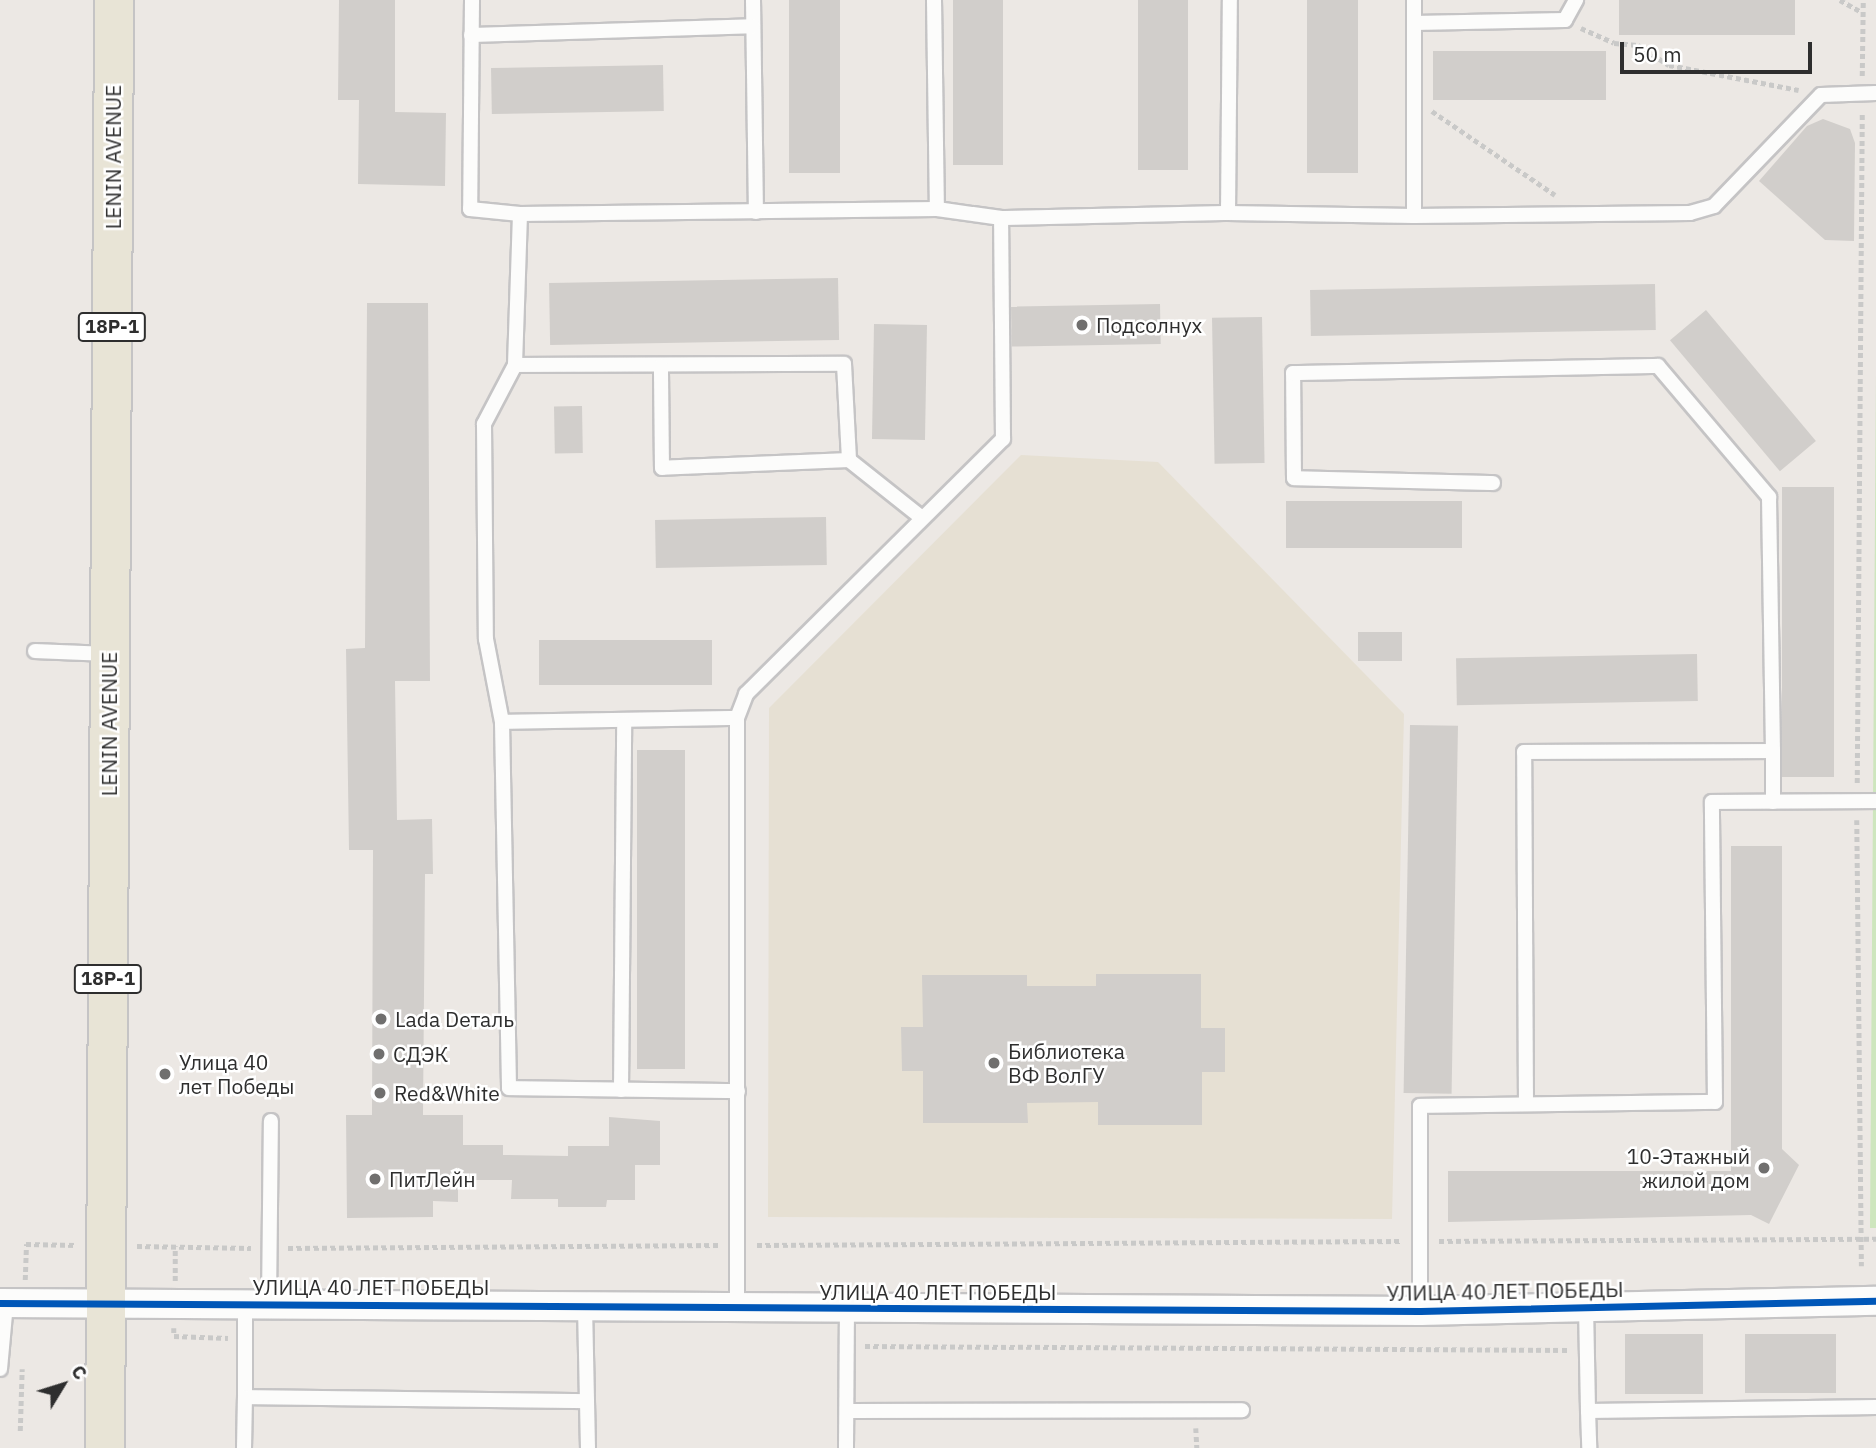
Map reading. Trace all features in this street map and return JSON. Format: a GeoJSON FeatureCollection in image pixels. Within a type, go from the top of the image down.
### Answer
{"type":"FeatureCollection","features":[{"type":"Feature","properties":{"kind":"main road","name":"LENIN AVENUE"},"geometry":{"type":"LineString","coordinates":[[105,1448],[114,0]]}},
{"type":"Feature","properties":{"kind":"street","name":"УЛИЦА 40 ЛЕТ ПОБЕДЫ"},"geometry":{"type":"LineString","coordinates":[[10,1303],[1420,1311],[1876,1301]]}},
{"type":"Feature","properties":{"kind":"lane"},"geometry":{"type":"LineString","coordinates":[[471,0],[470,209],[520,214],[937,209],[1001,218],[1228,213],[1413,216],[1690,213],[1714,206],[1821,95],[1869,93]]}},
{"type":"Feature","properties":{"kind":"lane"},"geometry":{"type":"LineString","coordinates":[[753,0],[756,212]]}},
{"type":"Feature","properties":{"kind":"lane"},"geometry":{"type":"LineString","coordinates":[[934,0],[937,209]]}},
{"type":"Feature","properties":{"kind":"lane"},"geometry":{"type":"LineString","coordinates":[[1228,213],[1230,0]]}},
{"type":"Feature","properties":{"kind":"lane"},"geometry":{"type":"LineString","coordinates":[[1413,216],[1417,102],[1414,0]]}},
{"type":"Feature","properties":{"kind":"lane"},"geometry":{"type":"LineString","coordinates":[[1414,23],[1565,20],[1576,0]]}},
{"type":"Feature","properties":{"kind":"lane"},"geometry":{"type":"LineString","coordinates":[[471,35],[753,26]]}},
{"type":"Feature","properties":{"kind":"lane"},"geometry":{"type":"LineString","coordinates":[[520,214],[515,365],[484,424],[486,639],[502,722],[509,1088],[738,1091]]}},
{"type":"Feature","properties":{"kind":"lane"},"geometry":{"type":"LineString","coordinates":[[737,1309],[737,718],[746,694],[921,517],[1003,439],[1001,218]]}},
{"type":"Feature","properties":{"kind":"lane"},"geometry":{"type":"LineString","coordinates":[[515,365],[844,364],[849,460]]}},
{"type":"Feature","properties":{"kind":"lane"},"geometry":{"type":"LineString","coordinates":[[661,366],[662,468],[849,460],[921,517]]}},
{"type":"Feature","properties":{"kind":"lane"},"geometry":{"type":"LineString","coordinates":[[1493,483],[1294,478],[1293,373],[1658,366],[1769,497],[1773,802]]}},
{"type":"Feature","properties":{"kind":"lane"},"geometry":{"type":"LineString","coordinates":[[35,651],[110,654]]}},
{"type":"Feature","properties":{"kind":"lane"},"geometry":{"type":"LineString","coordinates":[[502,722],[624,723],[737,718]]}},
{"type":"Feature","properties":{"kind":"lane"},"geometry":{"type":"LineString","coordinates":[[621,1090],[624,723]]}},
{"type":"Feature","properties":{"kind":"lane"},"geometry":{"type":"LineString","coordinates":[[1526,1104],[1524,752],[1773,751]]}},
{"type":"Feature","properties":{"kind":"lane"},"geometry":{"type":"LineString","coordinates":[[1420,1311],[1420,1106],[1715,1102],[1712,802],[1876,801]]}},
{"type":"Feature","properties":{"kind":"lane"},"geometry":{"type":"LineString","coordinates":[[244,1448],[245,1397],[257,1303],[268,1248],[271,1121]]}},
{"type":"Feature","properties":{"kind":"lane"},"geometry":{"type":"LineString","coordinates":[[0,1370],[10,1303]]}},
{"type":"Feature","properties":{"kind":"lane"},"geometry":{"type":"LineString","coordinates":[[585,1306],[588,1448]]}},
{"type":"Feature","properties":{"kind":"lane"},"geometry":{"type":"LineString","coordinates":[[1586,1306],[1588,1448]]}},
{"type":"Feature","properties":{"kind":"lane"},"geometry":{"type":"LineString","coordinates":[[846,1448],[847,1309]]}},
{"type":"Feature","properties":{"kind":"lane"},"geometry":{"type":"LineString","coordinates":[[245,1397],[587,1401]]}},
{"type":"Feature","properties":{"kind":"lane"},"geometry":{"type":"LineString","coordinates":[[1588,1411],[1876,1407]]}},
{"type":"Feature","properties":{"kind":"lane"},"geometry":{"type":"LineString","coordinates":[[847,1411],[1242,1410]]}},
{"type":"Feature","properties":{"kind":"path"},"geometry":{"type":"LineString","coordinates":[[1840,0],[1862,12]]}},
{"type":"Feature","properties":{"kind":"path"},"geometry":{"type":"LineString","coordinates":[[1862,1266],[1857,802],[1869,93],[1863,0]]}},
{"type":"Feature","properties":{"kind":"path"},"geometry":{"type":"LineString","coordinates":[[1565,20],[1614,43],[1638,45],[1670,65],[1821,95]]}},
{"type":"Feature","properties":{"kind":"path"},"geometry":{"type":"LineString","coordinates":[[1417,102],[1584,215]]}},
{"type":"Feature","properties":{"kind":"path"},"geometry":{"type":"LineString","coordinates":[[10,1303],[26,1244],[268,1248],[1876,1239]]}},
{"type":"Feature","properties":{"kind":"path"},"geometry":{"type":"LineString","coordinates":[[847,1346],[1587,1350]]}},
{"type":"Feature","properties":{"kind":"path"},"geometry":{"type":"LineString","coordinates":[[22,1366],[20,1431],[30,1439]]}},
{"type":"Feature","properties":{"kind":"shaded area"},"geometry":{"type":"Polygon","coordinates":[[[1021,455],[1158,462],[1404,714],[1392,1219],[768,1217],[769,708],[1021,455]]]}},
{"type":"Feature","properties":{"kind":"green space"},"geometry":{"type":"Polygon","coordinates":[[[1876,372],[1876,1228],[1870,1228],[1876,372]]]}},
{"type":"Feature","properties":{"kind":"building"},"geometry":{"type":"Polygon","coordinates":[[[339,0],[395,0],[395,112],[446,113],[445,186],[358,184],[359,100],[338,100],[339,0]]]}},
{"type":"Feature","properties":{"kind":"building"},"geometry":{"type":"Polygon","coordinates":[[[789,0],[840,0],[840,173],[789,173],[789,0]]]}},
{"type":"Feature","properties":{"kind":"building"},"geometry":{"type":"Polygon","coordinates":[[[953,0],[1003,0],[1003,165],[953,165],[953,0]]]}},
{"type":"Feature","properties":{"kind":"building"},"geometry":{"type":"Polygon","coordinates":[[[1138,0],[1188,0],[1188,170],[1138,170],[1138,0]]]}},
{"type":"Feature","properties":{"kind":"building"},"geometry":{"type":"Polygon","coordinates":[[[1307,0],[1358,0],[1358,173],[1307,173],[1307,0]]]}},
{"type":"Feature","properties":{"kind":"building"},"geometry":{"type":"Polygon","coordinates":[[[1619,0],[1795,0],[1795,35],[1619,35],[1619,0]]]}},
{"type":"Feature","properties":{"kind":"building"},"geometry":{"type":"Polygon","coordinates":[[[1433,51],[1606,51],[1606,100],[1433,100],[1433,51]]]}},
{"type":"Feature","properties":{"kind":"building"},"geometry":{"type":"Polygon","coordinates":[[[663,65],[664,111],[492,114],[491,68],[663,65]]]}},
{"type":"Feature","properties":{"kind":"building"},"geometry":{"type":"Polygon","coordinates":[[[1823,119],[1850,129],[1855,143],[1854,241],[1825,240],[1759,181],[1807,126],[1823,119]]]}},
{"type":"Feature","properties":{"kind":"building"},"geometry":{"type":"Polygon","coordinates":[[[838,278],[839,340],[550,345],[549,283],[838,278]]]}},
{"type":"Feature","properties":{"kind":"building"},"geometry":{"type":"Polygon","coordinates":[[[1655,284],[1656,330],[1311,336],[1310,290],[1655,284]]]}},
{"type":"Feature","properties":{"kind":"building"},"geometry":{"type":"Polygon","coordinates":[[[367,303],[428,303],[430,681],[395,681],[397,820],[432,819],[433,874],[425,874],[423,1115],[463,1115],[463,1145],[503,1145],[503,1155],[568,1156],[568,1146],[609,1146],[609,1117],[660,1121],[660,1165],[635,1165],[635,1200],[607,1200],[606,1207],[558,1207],[558,1199],[511,1199],[512,1180],[458,1180],[458,1202],[433,1201],[433,1217],[347,1218],[346,1115],[372,1115],[373,850],[349,850],[346,649],[365,648],[367,303]]]}},
{"type":"Feature","properties":{"kind":"building","name":"Подсолнух"},"geometry":{"type":"Polygon","coordinates":[[[1160,304],[1161,344],[1012,347],[1011,307],[1160,304]]]}},
{"type":"Feature","properties":{"kind":"building"},"geometry":{"type":"Polygon","coordinates":[[[1706,310],[1816,441],[1780,471],[1670,340],[1706,310]]]}},
{"type":"Feature","properties":{"kind":"building"},"geometry":{"type":"Polygon","coordinates":[[[1262,317],[1265,463],[1215,464],[1212,318],[1262,317]]]}},
{"type":"Feature","properties":{"kind":"building"},"geometry":{"type":"Polygon","coordinates":[[[874,324],[927,325],[925,440],[872,439],[874,324]]]}},
{"type":"Feature","properties":{"kind":"building"},"geometry":{"type":"Polygon","coordinates":[[[554,406],[582,406],[583,453],[555,453],[554,406]]]}},
{"type":"Feature","properties":{"kind":"building"},"geometry":{"type":"Polygon","coordinates":[[[1782,487],[1834,487],[1834,777],[1782,777],[1782,487]]]}},
{"type":"Feature","properties":{"kind":"building"},"geometry":{"type":"Polygon","coordinates":[[[1286,501],[1462,501],[1462,548],[1286,548],[1286,501]]]}},
{"type":"Feature","properties":{"kind":"building"},"geometry":{"type":"Polygon","coordinates":[[[826,517],[827,565],[656,568],[655,520],[826,517]]]}},
{"type":"Feature","properties":{"kind":"building"},"geometry":{"type":"Polygon","coordinates":[[[1358,632],[1402,632],[1402,661],[1358,661],[1358,632]]]}},
{"type":"Feature","properties":{"kind":"building"},"geometry":{"type":"Polygon","coordinates":[[[539,640],[712,640],[712,685],[539,685],[539,640]]]}},
{"type":"Feature","properties":{"kind":"building"},"geometry":{"type":"Polygon","coordinates":[[[1697,654],[1698,701],[1457,705],[1456,658],[1697,654]]]}},
{"type":"Feature","properties":{"kind":"building"},"geometry":{"type":"Polygon","coordinates":[[[1410,725],[1458,726],[1452,1094],[1404,1093],[1410,725]]]}},
{"type":"Feature","properties":{"kind":"building"},"geometry":{"type":"Polygon","coordinates":[[[637,750],[685,750],[685,1069],[637,1069],[637,750]]]}},
{"type":"Feature","properties":{"kind":"building"},"geometry":{"type":"Polygon","coordinates":[[[1731,846],[1782,846],[1782,1149],[1799,1165],[1769,1224],[1751,1215],[1448,1222],[1448,1171],[1731,1171],[1731,846]]]}},
{"type":"Feature","properties":{"kind":"building"},"geometry":{"type":"Polygon","coordinates":[[[1096,974],[1201,974],[1201,1028],[1225,1028],[1225,1072],[1202,1072],[1202,1125],[1098,1125],[1098,1102],[1027,1103],[1028,1123],[923,1123],[923,1071],[902,1071],[901,1027],[923,1027],[922,975],[1027,975],[1027,986],[1096,986],[1096,974]]]}},
{"type":"Feature","properties":{"kind":"building"},"geometry":{"type":"Polygon","coordinates":[[[1625,1334],[1703,1334],[1703,1394],[1625,1394],[1625,1334]]]}},
{"type":"Feature","properties":{"kind":"building"},"geometry":{"type":"Polygon","coordinates":[[[1745,1334],[1836,1334],[1836,1393],[1745,1393],[1745,1334]]]}},
{"type":"Feature","properties":{"kind":"cycle path"},"geometry":{"type":"LineString","coordinates":[[0,1303],[1420,1311],[1876,1301]]}},
{"type":"Feature","properties":{"kind":"place","name":"Подсолнух"},"geometry":{"type":"Point","coordinates":[1082,325]}},
{"type":"Feature","properties":{"kind":"place","name":"Lada Dеталь"},"geometry":{"type":"Point","coordinates":[381,1019]}},
{"type":"Feature","properties":{"kind":"place","name":"СДЭК"},"geometry":{"type":"Point","coordinates":[379,1054]}},
{"type":"Feature","properties":{"kind":"place","name":"Библиотека ВФ ВолГУ"},"geometry":{"type":"Point","coordinates":[994,1063]}},
{"type":"Feature","properties":{"kind":"place","name":"Улица 40 лет Победы"},"geometry":{"type":"Point","coordinates":[165,1074]}},
{"type":"Feature","properties":{"kind":"place","name":"Red&White"},"geometry":{"type":"Point","coordinates":[380,1093]}},
{"type":"Feature","properties":{"kind":"place","name":"10-Этажный жилой дом"},"geometry":{"type":"Point","coordinates":[1764,1168]}},
{"type":"Feature","properties":{"kind":"place","name":"ПитЛейн"},"geometry":{"type":"Point","coordinates":[375,1179]}}]}
